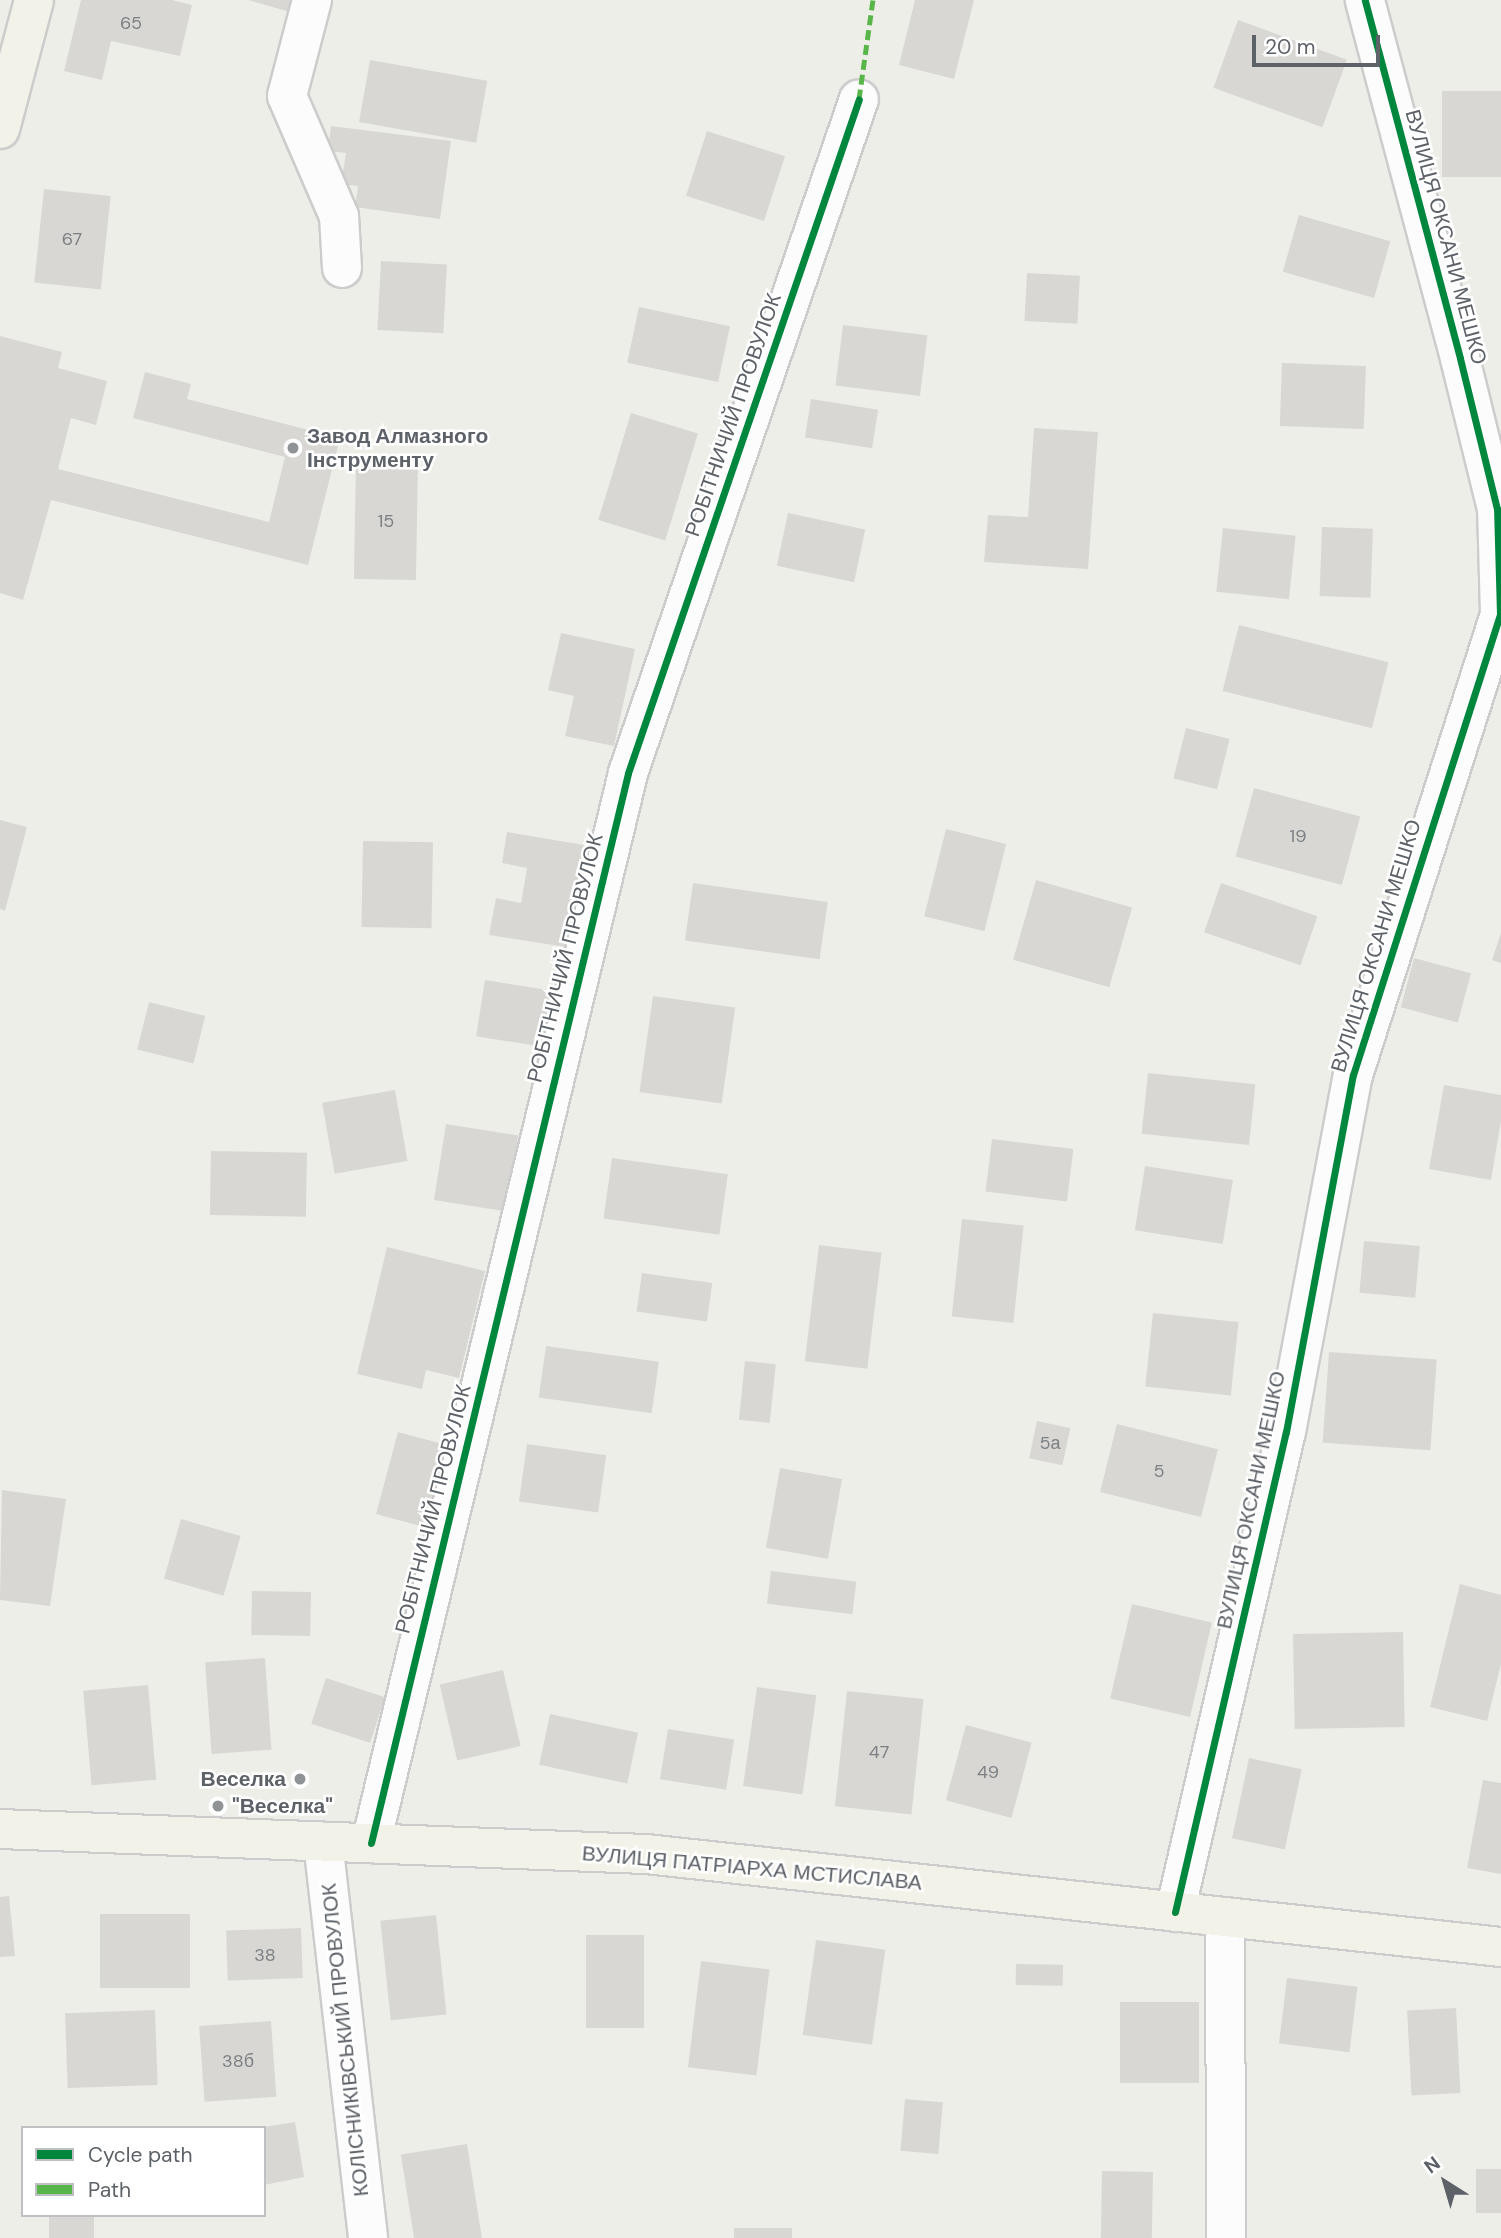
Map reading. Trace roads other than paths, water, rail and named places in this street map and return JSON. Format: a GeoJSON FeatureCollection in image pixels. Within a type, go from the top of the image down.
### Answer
{"type":"FeatureCollection","features":[{"type":"Feature","properties":{"kind":"main road"},"geometry":{"type":"LineString","coordinates":[[0,130],[34,0]]}},
{"type":"Feature","properties":{"kind":"main road","name":"ВУЛИЦЯ ПАТРІАРХА МСТИСЛАВА"},"geometry":{"type":"LineString","coordinates":[[0,1829],[646,1854],[1501,1947]]}},
{"type":"Feature","properties":{"kind":"street"},"geometry":{"type":"LineString","coordinates":[[312,0],[287,96],[339,216],[342,268]]}},
{"type":"Feature","properties":{"kind":"street","name":"ВУЛИЦЯ ОКСАНИ МЕШКО"},"geometry":{"type":"LineString","coordinates":[[1175,1912],[1286,1432],[1353,1075],[1500,614],[1497,509],[1365,0]]}},
{"type":"Feature","properties":{"kind":"street","name":"РОБІТНИЧИЙ ПРОВУЛОК"},"geometry":{"type":"LineString","coordinates":[[371,1843],[628,773],[859,99]]}},
{"type":"Feature","properties":{"kind":"street","name":"КОЛІСНИКІВСЬКИЙ ПРОВУЛОК"},"geometry":{"type":"LineString","coordinates":[[323,1842],[368,2238]]}},
{"type":"Feature","properties":{"kind":"street"},"geometry":{"type":"LineString","coordinates":[[1225,1917],[1226,2238]]}},
{"type":"Feature","properties":{"kind":"place","name":"Завод Алмазного Інструменту"},"geometry":{"type":"Point","coordinates":[293,448]}},
{"type":"Feature","properties":{"kind":"place","name":"Веселка"},"geometry":{"type":"Point","coordinates":[300,1779]}},
{"type":"Feature","properties":{"kind":"place","name":"\"Веселка\""},"geometry":{"type":"Point","coordinates":[218,1806]}}]}
